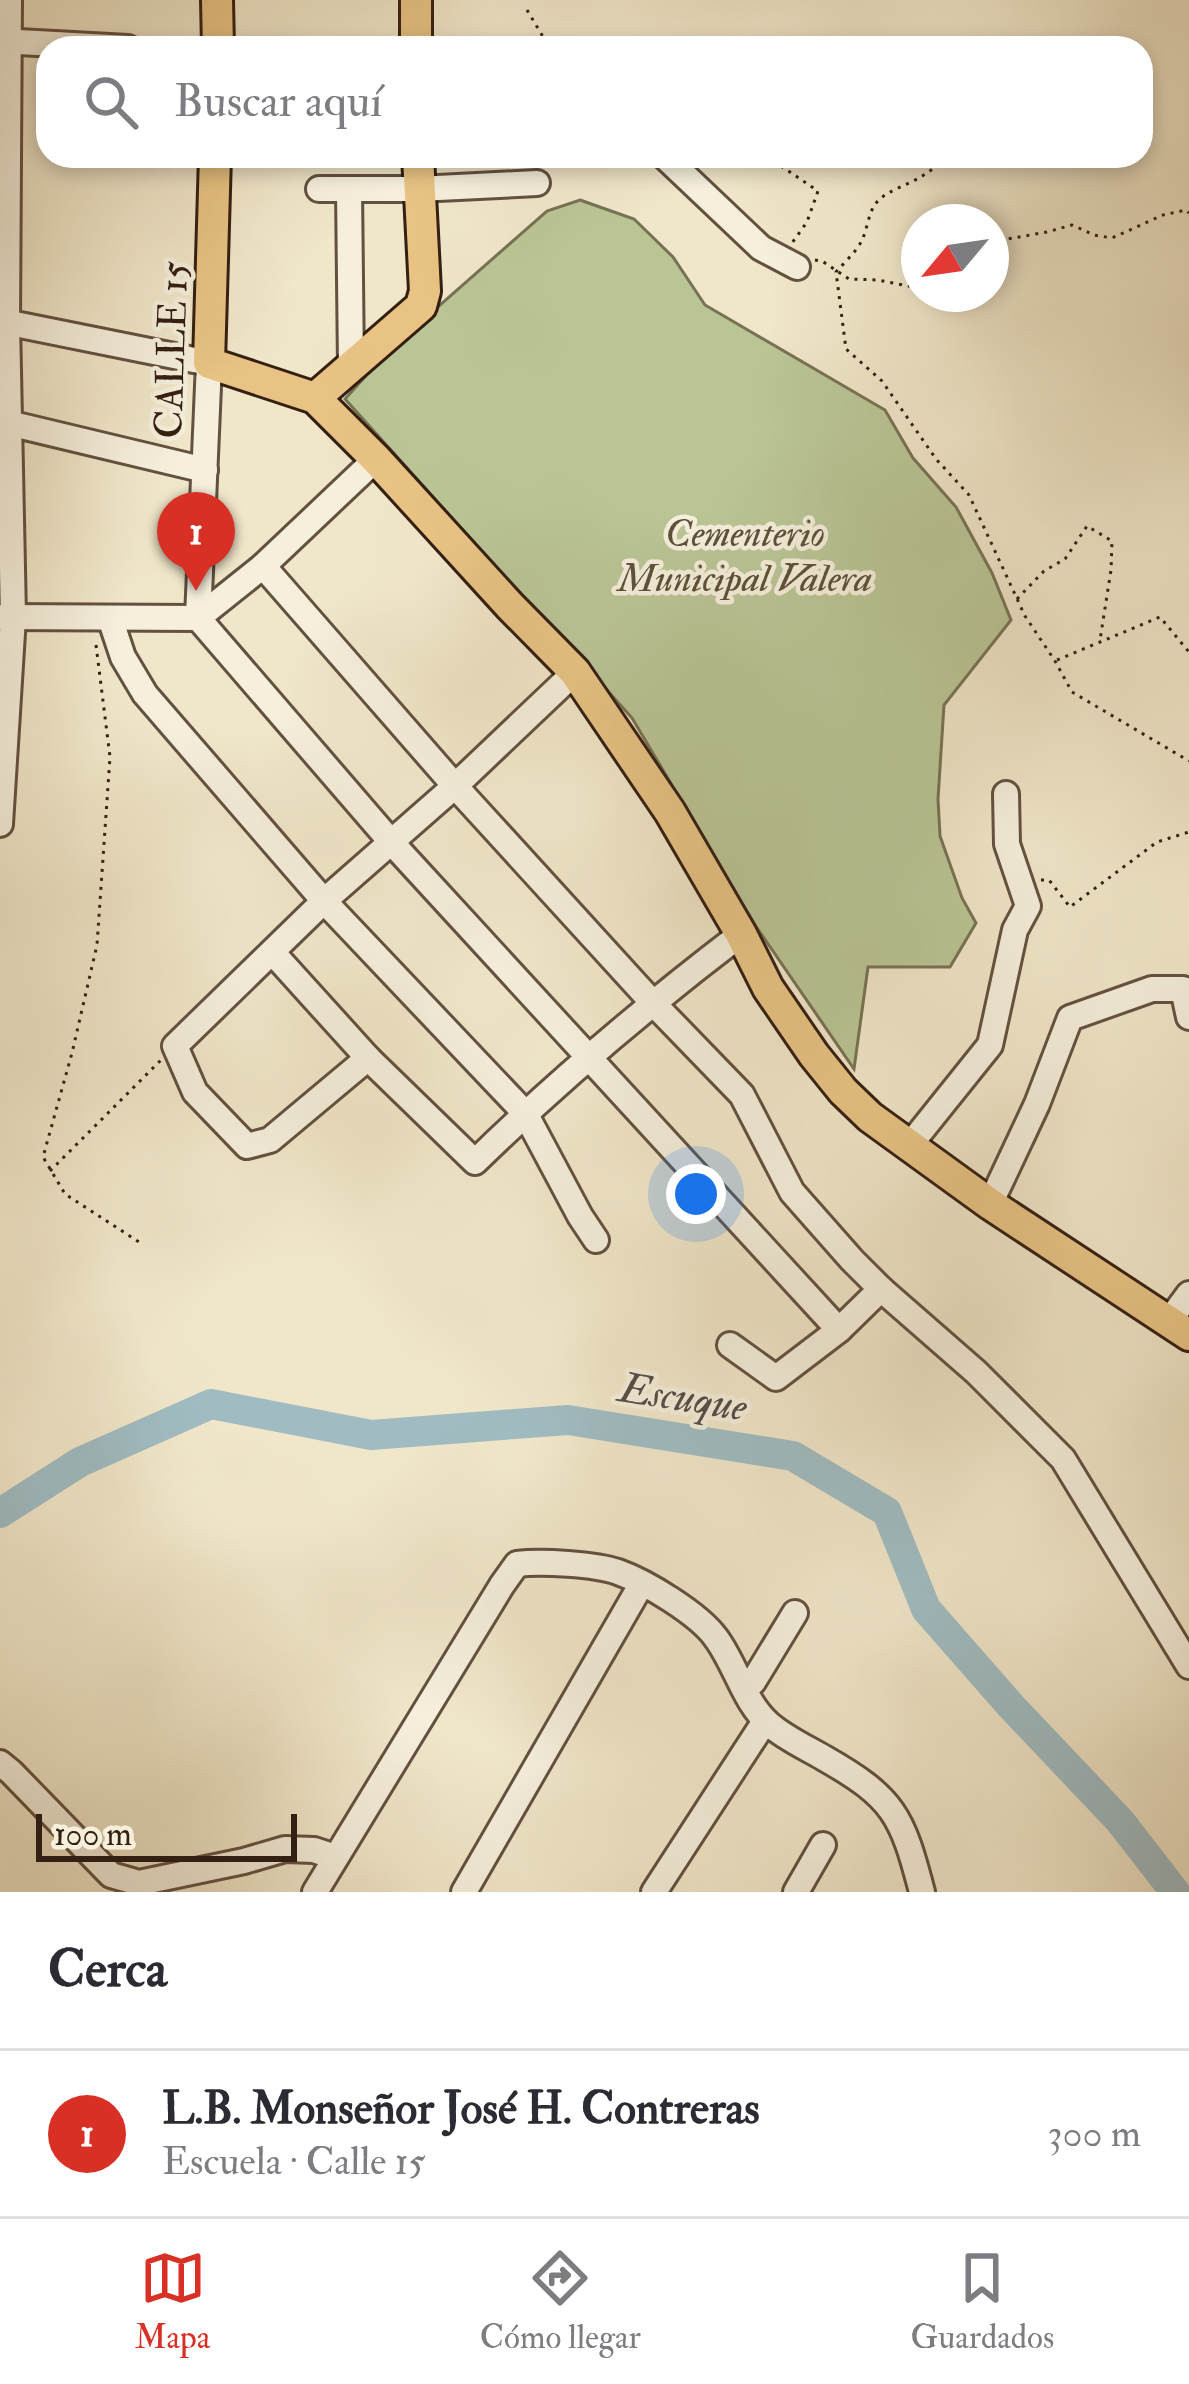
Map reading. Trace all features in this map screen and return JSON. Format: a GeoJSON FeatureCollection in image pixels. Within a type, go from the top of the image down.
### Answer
{"type":"FeatureCollection","features":[{"type":"Feature","properties":{"kind":"main road"},"geometry":{"type":"LineString","coordinates":[[217,0],[218,36]]}},
{"type":"Feature","properties":{"kind":"main road"},"geometry":{"type":"LineString","coordinates":[[416,0],[416,36]]}},
{"type":"Feature","properties":{"kind":"main road","name":"CALLE 15"},"geometry":{"type":"LineString","coordinates":[[209,363],[215,168]]}},
{"type":"Feature","properties":{"kind":"main road"},"geometry":{"type":"LineString","coordinates":[[315,398],[417,312],[424,298],[418,168]]}},
{"type":"Feature","properties":{"kind":"main road"},"geometry":{"type":"LineString","coordinates":[[209,363],[315,398],[574,672],[670,812],[768,988],[814,1055],[870,1117],[990,1204],[1179,1328]]}},
{"type":"Feature","properties":{"kind":"street"},"geometry":{"type":"LineString","coordinates":[[0,824],[7,617],[4,322],[9,0]]}},
{"type":"Feature","properties":{"kind":"street"},"geometry":{"type":"LineString","coordinates":[[5,41],[36,43]]}},
{"type":"Feature","properties":{"kind":"street"},"geometry":{"type":"LineString","coordinates":[[677,168],[761,248],[789,263]]}},
{"type":"Feature","properties":{"kind":"street"},"geometry":{"type":"LineString","coordinates":[[319,189],[537,183]]}},
{"type":"Feature","properties":{"kind":"street"},"geometry":{"type":"LineString","coordinates":[[350,190],[352,367]]}},
{"type":"Feature","properties":{"kind":"street"},"geometry":{"type":"LineString","coordinates":[[4,322],[209,363]]}},
{"type":"Feature","properties":{"kind":"street","name":"CALLE 15"},"geometry":{"type":"LineString","coordinates":[[198,618],[209,363]]}},
{"type":"Feature","properties":{"kind":"street"},"geometry":{"type":"LineString","coordinates":[[4,422],[205,470]]}},
{"type":"Feature","properties":{"kind":"street"},"geometry":{"type":"LineString","coordinates":[[7,617],[198,618],[263,566],[376,459]]}},
{"type":"Feature","properties":{"kind":"street"},"geometry":{"type":"LineString","coordinates":[[263,566],[454,787],[742,1095],[793,1192],[880,1289],[976,1372],[1063,1460],[1176,1624],[1189,1666]]}},
{"type":"Feature","properties":{"kind":"street"},"geometry":{"type":"LineString","coordinates":[[101,618],[145,694],[324,902],[525,1113],[596,1240]]}},
{"type":"Feature","properties":{"kind":"street"},"geometry":{"type":"LineString","coordinates":[[198,618],[392,842],[839,1330]]}},
{"type":"Feature","properties":{"kind":"street"},"geometry":{"type":"LineString","coordinates":[[368,1058],[270,1139],[247,1146],[195,1092],[175,1046],[574,672]]}},
{"type":"Feature","properties":{"kind":"street"},"geometry":{"type":"LineString","coordinates":[[908,1146],[990,1045],[1016,930],[1028,906],[1007,844],[1006,794]]}},
{"type":"Feature","properties":{"kind":"street"},"geometry":{"type":"LineString","coordinates":[[272,953],[368,1058],[475,1162],[588,1056],[741,934]]}},
{"type":"Feature","properties":{"kind":"street"},"geometry":{"type":"LineString","coordinates":[[990,1204],[1037,1104],[1070,1018],[1153,989],[1183,989],[1189,1017]]}},
{"type":"Feature","properties":{"kind":"street"},"geometry":{"type":"LineString","coordinates":[[730,1345],[776,1378],[839,1330],[880,1289]]}},
{"type":"Feature","properties":{"kind":"street"},"geometry":{"type":"LineString","coordinates":[[1179,1328],[1189,1294]]}},
{"type":"Feature","properties":{"kind":"street"},"geometry":{"type":"LineString","coordinates":[[316,1892],[517,1564],[536,1562],[616,1571],[676,1602],[714,1634],[765,1720],[863,1780],[889,1804],[909,1844],[922,1892]]}},
{"type":"Feature","properties":{"kind":"street"},"geometry":{"type":"LineString","coordinates":[[464,1892],[641,1585]]}},
{"type":"Feature","properties":{"kind":"street"},"geometry":{"type":"LineString","coordinates":[[745,1688],[795,1613]]}},
{"type":"Feature","properties":{"kind":"street"},"geometry":{"type":"LineString","coordinates":[[654,1892],[765,1720]]}},
{"type":"Feature","properties":{"kind":"street"},"geometry":{"type":"LineString","coordinates":[[0,1763],[111,1875],[139,1883],[285,1849],[335,1857]]}},
{"type":"Feature","properties":{"kind":"street"},"geometry":{"type":"LineString","coordinates":[[796,1892],[824,1845]]}},
{"type":"Feature","properties":{"kind":"street"},"geometry":{"type":"LineString","coordinates":[[220,1892],[238,1862]]}},
{"type":"Feature","properties":{"kind":"path"},"geometry":{"type":"LineString","coordinates":[[526,10],[542,36]]}},
{"type":"Feature","properties":{"kind":"path"},"geometry":{"type":"LineString","coordinates":[[784,168],[818,191],[789,263]]}},
{"type":"Feature","properties":{"kind":"path"},"geometry":{"type":"LineString","coordinates":[[934,168],[875,204],[860,244],[836,272],[846,349],[882,381],[936,458],[969,495],[1025,616],[1072,692],[1189,761]]}},
{"type":"Feature","properties":{"kind":"path"},"geometry":{"type":"LineString","coordinates":[[1009,239],[1072,225],[1094,236],[1112,238],[1163,215],[1189,213]]}},
{"type":"Feature","properties":{"kind":"path"},"geometry":{"type":"LineString","coordinates":[[789,263],[822,261],[849,279],[901,285]]}},
{"type":"Feature","properties":{"kind":"path"},"geometry":{"type":"LineString","coordinates":[[1017,599],[1044,571],[1065,559],[1088,526],[1112,541],[1100,640]]}},
{"type":"Feature","properties":{"kind":"path"},"geometry":{"type":"LineString","coordinates":[[1055,661],[1160,617],[1189,652]]}},
{"type":"Feature","properties":{"kind":"path"},"geometry":{"type":"LineString","coordinates":[[101,618],[110,757],[97,945],[43,1157],[64,1194],[139,1242]]}},
{"type":"Feature","properties":{"kind":"path"},"geometry":{"type":"LineString","coordinates":[[1021,888],[1049,880],[1070,907],[1157,842],[1189,832]]}},
{"type":"Feature","properties":{"kind":"path"},"geometry":{"type":"LineString","coordinates":[[50,1171],[175,1046]]}},
{"type":"Feature","properties":{"kind":"green space","name":"Cementerio Municipal Valera"},"geometry":{"type":"Polygon","coordinates":[[[580,200],[634,219],[673,257],[705,305],[885,410],[913,458],[956,507],[1011,620],[944,705],[940,836],[976,923],[950,967],[868,967],[854,1069],[755,925],[632,718],[345,399],[391,348],[547,211],[580,200]]]}},
{"type":"Feature","properties":{"kind":"waterway","name":"Escuque"},"geometry":{"type":"LineString","coordinates":[[0,1513],[80,1462],[211,1404],[371,1435],[568,1420],[793,1456],[887,1512],[926,1609],[1120,1821],[1175,1892]]}},
{"type":"Feature","properties":{"kind":"place","name":"L.B. Monseñor José H. Contreras"},"geometry":{"type":"Point","coordinates":[196,591]}}]}
